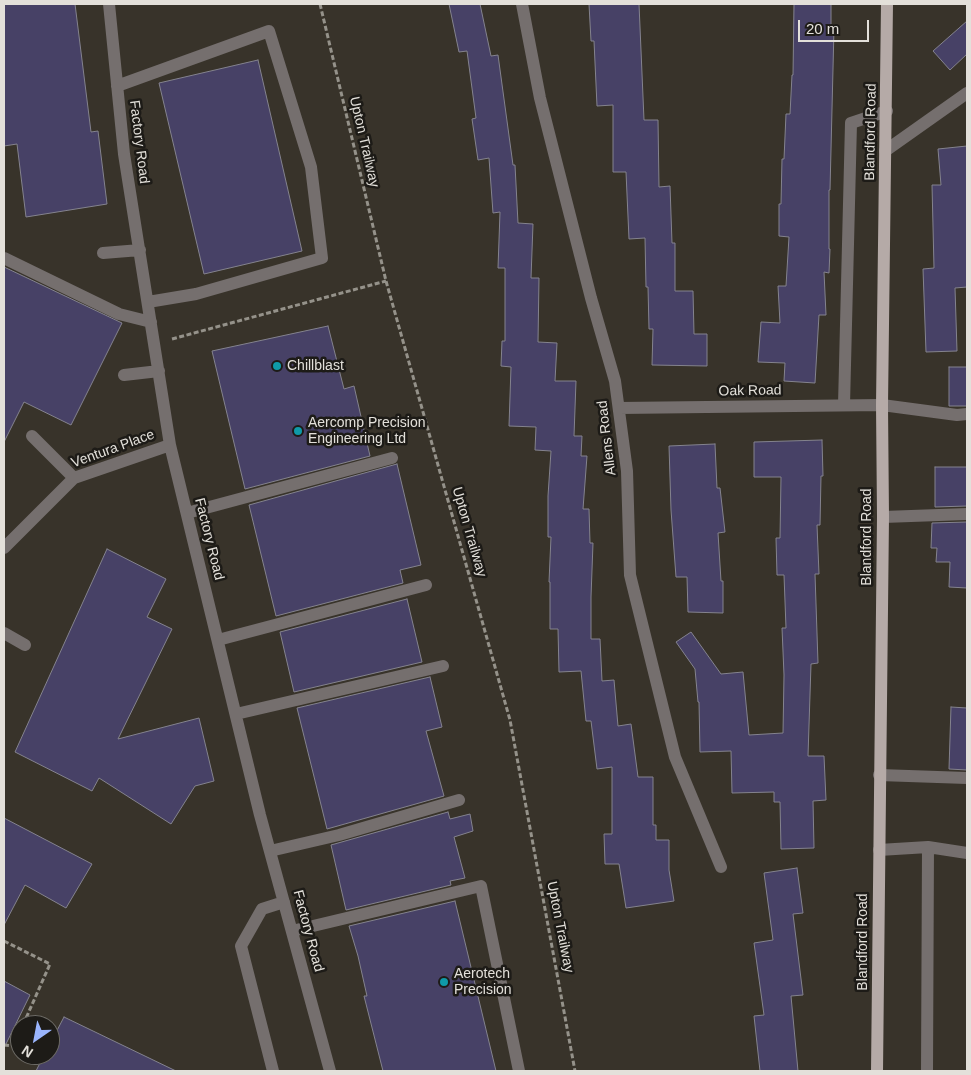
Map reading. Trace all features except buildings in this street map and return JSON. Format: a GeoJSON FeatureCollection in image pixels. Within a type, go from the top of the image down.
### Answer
{"type":"FeatureCollection","features":[{"type":"Feature","properties":{"kind":"main road","name":"Blandford Road"},"geometry":{"type":"LineString","coordinates":[[877,1071],[887,4]]}},
{"type":"Feature","properties":{"kind":"street","name":"Factory Road"},"geometry":{"type":"LineString","coordinates":[[109,4],[124,154],[170,445],[270,852],[330,1071]]}},
{"type":"Feature","properties":{"kind":"street","name":"Allens Road"},"geometry":{"type":"LineString","coordinates":[[522,4],[540,98],[591,298],[616,381],[627,471],[630,575],[675,757],[720,867]]}},
{"type":"Feature","properties":{"kind":"street"},"geometry":{"type":"LineString","coordinates":[[117,86],[269,31],[311,167],[322,258],[196,294],[148,302]]}},
{"type":"Feature","properties":{"kind":"street"},"geometry":{"type":"LineString","coordinates":[[886,151],[967,93]]}},
{"type":"Feature","properties":{"kind":"street"},"geometry":{"type":"LineString","coordinates":[[844,406],[851,122],[886,112]]}},
{"type":"Feature","properties":{"kind":"street"},"geometry":{"type":"LineString","coordinates":[[103,253],[140,250]]}},
{"type":"Feature","properties":{"kind":"street"},"geometry":{"type":"LineString","coordinates":[[4,258],[119,314],[151,322]]}},
{"type":"Feature","properties":{"kind":"street"},"geometry":{"type":"LineString","coordinates":[[124,375],[158,371]]}},
{"type":"Feature","properties":{"kind":"street","name":"Oak Road"},"geometry":{"type":"LineString","coordinates":[[619,408],[882,404],[967,414]]}},
{"type":"Feature","properties":{"kind":"street"},"geometry":{"type":"LineString","coordinates":[[32,436],[74,478]]}},
{"type":"Feature","properties":{"kind":"street","name":"Ventura Place"},"geometry":{"type":"LineString","coordinates":[[4,548],[74,478],[170,445]]}},
{"type":"Feature","properties":{"kind":"street"},"geometry":{"type":"LineString","coordinates":[[187,513],[392,458]]}},
{"type":"Feature","properties":{"kind":"street"},"geometry":{"type":"LineString","coordinates":[[883,517],[967,514]]}},
{"type":"Feature","properties":{"kind":"street"},"geometry":{"type":"LineString","coordinates":[[218,640],[426,585]]}},
{"type":"Feature","properties":{"kind":"street"},"geometry":{"type":"LineString","coordinates":[[4,633],[25,645]]}},
{"type":"Feature","properties":{"kind":"street"},"geometry":{"type":"LineString","coordinates":[[236,714],[444,666]]}},
{"type":"Feature","properties":{"kind":"street"},"geometry":{"type":"LineString","coordinates":[[879,775],[967,778]]}},
{"type":"Feature","properties":{"kind":"street"},"geometry":{"type":"LineString","coordinates":[[270,852],[339,835],[459,800]]}},
{"type":"Feature","properties":{"kind":"street"},"geometry":{"type":"LineString","coordinates":[[927,1071],[928,847]]}},
{"type":"Feature","properties":{"kind":"street"},"geometry":{"type":"LineString","coordinates":[[879,850],[928,847],[967,853]]}},
{"type":"Feature","properties":{"kind":"street"},"geometry":{"type":"LineString","coordinates":[[292,931],[481,886],[519,1071]]}},
{"type":"Feature","properties":{"kind":"street"},"geometry":{"type":"LineString","coordinates":[[273,1071],[241,946],[262,909],[284,902]]}},
{"type":"Feature","properties":{"kind":"path","name":"Upton Trailway"},"geometry":{"type":"LineString","coordinates":[[320,4],[386,281],[510,720],[576,1071]]}},
{"type":"Feature","properties":{"kind":"path"},"geometry":{"type":"LineString","coordinates":[[154,344],[386,281]]}},
{"type":"Feature","properties":{"kind":"path"},"geometry":{"type":"LineString","coordinates":[[4,941],[50,964],[27,1015]]}},
{"type":"Feature","properties":{"kind":"place","name":"Chillblast"},"geometry":{"type":"Point","coordinates":[277,366]}},
{"type":"Feature","properties":{"kind":"place","name":"Aercomp Precision Engineering Ltd"},"geometry":{"type":"Point","coordinates":[298,431]}},
{"type":"Feature","properties":{"kind":"place","name":"Aerotech Precision"},"geometry":{"type":"Point","coordinates":[444,982]}}]}
